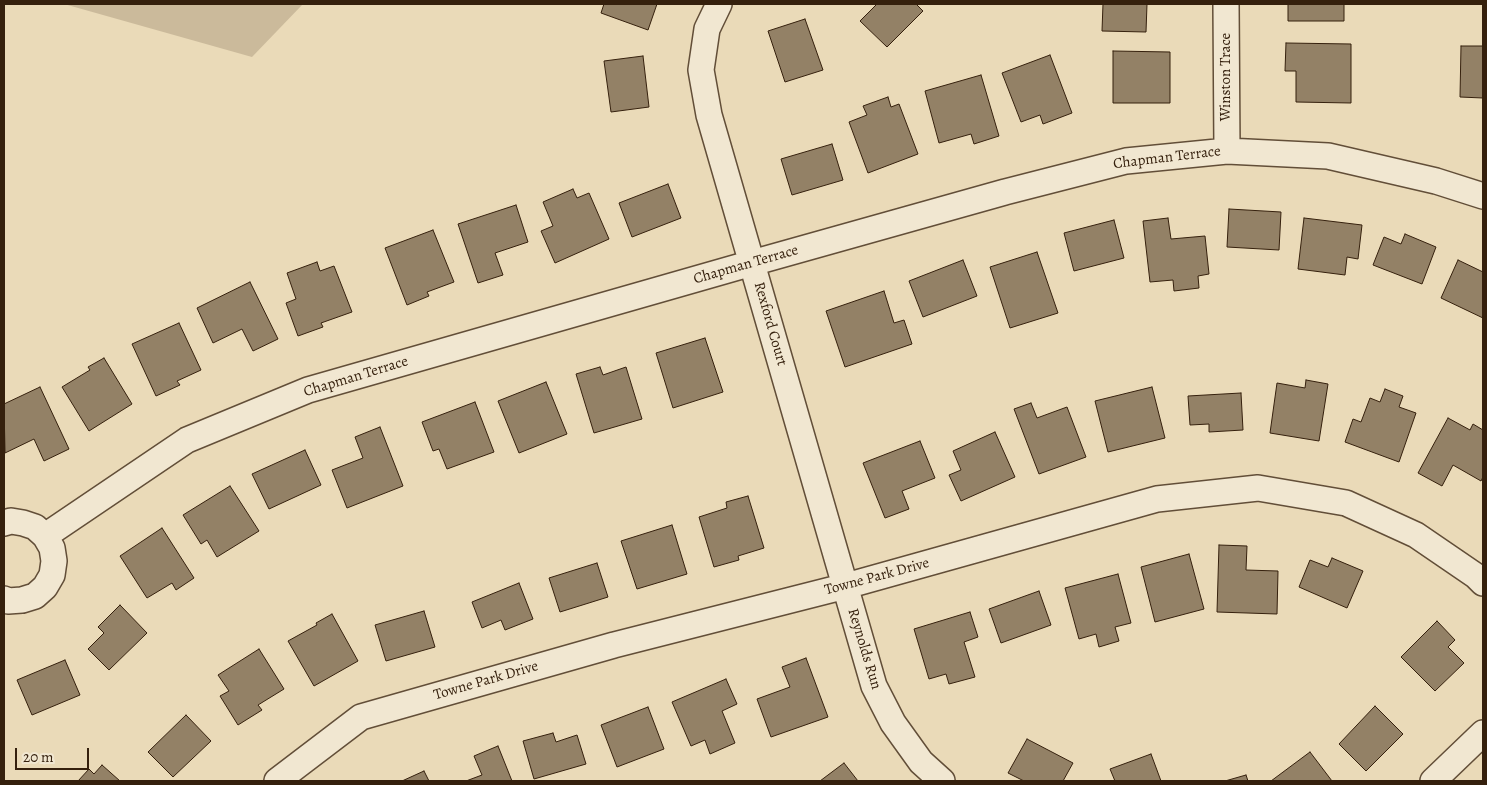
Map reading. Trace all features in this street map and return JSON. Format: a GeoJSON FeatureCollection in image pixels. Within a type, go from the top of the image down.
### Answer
{"type":"FeatureCollection","features":[{"type":"Feature","properties":{"kind":"street","name":"Rexford Court"},"geometry":{"type":"LineString","coordinates":[[719,4],[707,29],[701,70],[709,116],[846,586]]}},
{"type":"Feature","properties":{"kind":"street","name":"Winston Trace"},"geometry":{"type":"LineString","coordinates":[[1226,4],[1227,151]]}},
{"type":"Feature","properties":{"kind":"street","name":"Chapman Terrace"},"geometry":{"type":"LineString","coordinates":[[45,536],[187,440],[308,390],[752,263],[1126,160],[1227,151],[1328,156],[1436,181],[1483,196]]}},
{"type":"Feature","properties":{"kind":"street","name":"Towne Park Drive"},"geometry":{"type":"LineString","coordinates":[[277,781],[361,717],[614,645],[846,586],[1157,499],[1258,488],[1346,503],[1416,535],[1476,576],[1483,583]]}},
{"type":"Feature","properties":{"kind":"street"},"geometry":{"type":"LineString","coordinates":[[4,523],[11,521],[23,522],[35,527],[45,536],[52,548],[54,561],[52,575],[45,587],[35,596],[22,600],[8,601],[4,599]]}},
{"type":"Feature","properties":{"kind":"street","name":"Reynolds Run"},"geometry":{"type":"LineString","coordinates":[[846,586],[862,650],[874,686],[893,723],[921,762],[942,781]]}},
{"type":"Feature","properties":{"kind":"street"},"geometry":{"type":"LineString","coordinates":[[1433,781],[1483,733]]}},
{"type":"Feature","properties":{"kind":"shaded area"},"geometry":{"type":"Polygon","coordinates":[[[64,4],[303,4],[252,57],[64,4]]]}},
{"type":"Feature","properties":{"kind":"building"},"geometry":{"type":"Polygon","coordinates":[[[604,4],[657,4],[648,30],[601,13],[604,4]]]}},
{"type":"Feature","properties":{"kind":"building"},"geometry":{"type":"Polygon","coordinates":[[[877,4],[916,4],[923,11],[887,47],[860,21],[877,4]]]}},
{"type":"Feature","properties":{"kind":"building"},"geometry":{"type":"Polygon","coordinates":[[[1103,4],[1147,4],[1146,32],[1102,31],[1103,4]]]}},
{"type":"Feature","properties":{"kind":"building"},"geometry":{"type":"Polygon","coordinates":[[[1288,4],[1344,4],[1344,21],[1288,21],[1288,4]]]}},
{"type":"Feature","properties":{"kind":"building"},"geometry":{"type":"Polygon","coordinates":[[[805,19],[823,70],[785,82],[768,31],[805,19]]]}},
{"type":"Feature","properties":{"kind":"building"},"geometry":{"type":"Polygon","coordinates":[[[1286,43],[1351,44],[1351,103],[1296,102],[1296,71],[1285,71],[1286,43]]]}},
{"type":"Feature","properties":{"kind":"building"},"geometry":{"type":"Polygon","coordinates":[[[1461,46],[1483,46],[1483,98],[1460,97],[1461,46]]]}},
{"type":"Feature","properties":{"kind":"building"},"geometry":{"type":"Polygon","coordinates":[[[1113,51],[1170,52],[1170,103],[1113,103],[1113,51]]]}},
{"type":"Feature","properties":{"kind":"building"},"geometry":{"type":"Polygon","coordinates":[[[1050,55],[1072,113],[1043,124],[1040,115],[1021,122],[1002,73],[1050,55]]]}},
{"type":"Feature","properties":{"kind":"building"},"geometry":{"type":"Polygon","coordinates":[[[643,56],[649,107],[611,112],[604,61],[643,56]]]}},
{"type":"Feature","properties":{"kind":"building"},"geometry":{"type":"Polygon","coordinates":[[[981,75],[999,136],[974,144],[971,134],[939,143],[925,91],[981,75]]]}},
{"type":"Feature","properties":{"kind":"building"},"geometry":{"type":"Polygon","coordinates":[[[888,97],[891,107],[899,104],[918,154],[868,173],[849,122],[867,115],[863,106],[888,97]]]}},
{"type":"Feature","properties":{"kind":"building"},"geometry":{"type":"Polygon","coordinates":[[[832,144],[843,180],[792,195],[781,159],[832,144]]]}},
{"type":"Feature","properties":{"kind":"building"},"geometry":{"type":"Polygon","coordinates":[[[668,184],[681,218],[632,237],[619,203],[668,184]]]}},
{"type":"Feature","properties":{"kind":"building"},"geometry":{"type":"Polygon","coordinates":[[[573,189],[577,198],[589,193],[609,239],[555,263],[541,231],[553,226],[543,202],[573,189]]]}},
{"type":"Feature","properties":{"kind":"building"},"geometry":{"type":"Polygon","coordinates":[[[516,205],[528,242],[495,253],[503,275],[478,283],[458,224],[516,205]]]}},
{"type":"Feature","properties":{"kind":"building"},"geometry":{"type":"Polygon","coordinates":[[[1229,209],[1281,212],[1279,250],[1227,247],[1229,209]]]}},
{"type":"Feature","properties":{"kind":"building"},"geometry":{"type":"Polygon","coordinates":[[[1168,218],[1171,239],[1205,236],[1209,274],[1198,276],[1199,288],[1174,291],[1173,280],[1150,282],[1143,221],[1168,218]]]}},
{"type":"Feature","properties":{"kind":"building"},"geometry":{"type":"Polygon","coordinates":[[[1304,218],[1362,225],[1358,259],[1347,257],[1345,275],[1298,269],[1304,218]]]}},
{"type":"Feature","properties":{"kind":"building"},"geometry":{"type":"Polygon","coordinates":[[[1114,220],[1124,258],[1074,271],[1064,233],[1114,220]]]}},
{"type":"Feature","properties":{"kind":"building"},"geometry":{"type":"Polygon","coordinates":[[[433,230],[454,282],[427,292],[429,296],[407,305],[385,248],[433,230]]]}},
{"type":"Feature","properties":{"kind":"building"},"geometry":{"type":"Polygon","coordinates":[[[1405,234],[1436,247],[1422,284],[1373,265],[1384,237],[1401,244],[1405,234]]]}},
{"type":"Feature","properties":{"kind":"building"},"geometry":{"type":"Polygon","coordinates":[[[1037,252],[1058,313],[1010,328],[990,267],[1037,252]]]}},
{"type":"Feature","properties":{"kind":"building"},"geometry":{"type":"Polygon","coordinates":[[[963,260],[977,296],[923,317],[909,281],[963,260]]]}},
{"type":"Feature","properties":{"kind":"building"},"geometry":{"type":"Polygon","coordinates":[[[1458,260],[1483,272],[1483,318],[1441,298],[1458,260]]]}},
{"type":"Feature","properties":{"kind":"building"},"geometry":{"type":"Polygon","coordinates":[[[317,262],[320,271],[334,266],[352,312],[321,323],[323,327],[298,336],[286,303],[296,299],[287,273],[317,262]]]}},
{"type":"Feature","properties":{"kind":"building"},"geometry":{"type":"Polygon","coordinates":[[[250,282],[278,339],[253,351],[242,329],[213,343],[197,308],[250,282]]]}},
{"type":"Feature","properties":{"kind":"building"},"geometry":{"type":"Polygon","coordinates":[[[884,291],[894,323],[904,320],[912,344],[845,367],[826,311],[884,291]]]}},
{"type":"Feature","properties":{"kind":"building"},"geometry":{"type":"Polygon","coordinates":[[[179,323],[201,370],[177,381],[180,385],[156,396],[132,344],[179,323]]]}},
{"type":"Feature","properties":{"kind":"building"},"geometry":{"type":"Polygon","coordinates":[[[705,338],[723,392],[673,408],[656,353],[705,338]]]}},
{"type":"Feature","properties":{"kind":"building"},"geometry":{"type":"Polygon","coordinates":[[[104,358],[132,404],[89,431],[62,387],[90,370],[88,367],[104,358]]]}},
{"type":"Feature","properties":{"kind":"building"},"geometry":{"type":"Polygon","coordinates":[[[600,367],[603,375],[626,367],[642,419],[594,433],[576,374],[600,367]]]}},
{"type":"Feature","properties":{"kind":"building"},"geometry":{"type":"Polygon","coordinates":[[[1306,380],[1328,384],[1319,441],[1270,433],[1277,383],[1305,388],[1306,380]]]}},
{"type":"Feature","properties":{"kind":"building"},"geometry":{"type":"Polygon","coordinates":[[[546,382],[567,434],[519,453],[498,401],[546,382]]]}},
{"type":"Feature","properties":{"kind":"building"},"geometry":{"type":"Polygon","coordinates":[[[40,387],[69,449],[44,461],[34,439],[5,453],[4,404],[40,387]]]}},
{"type":"Feature","properties":{"kind":"building"},"geometry":{"type":"Polygon","coordinates":[[[1152,387],[1165,438],[1108,452],[1095,401],[1152,387]]]}},
{"type":"Feature","properties":{"kind":"building"},"geometry":{"type":"Polygon","coordinates":[[[1385,389],[1403,396],[1399,407],[1416,413],[1399,462],[1345,442],[1353,419],[1361,422],[1370,398],[1380,402],[1385,389]]]}},
{"type":"Feature","properties":{"kind":"building"},"geometry":{"type":"Polygon","coordinates":[[[1241,393],[1243,430],[1209,432],[1209,424],[1190,425],[1188,396],[1241,393]]]}},
{"type":"Feature","properties":{"kind":"building"},"geometry":{"type":"Polygon","coordinates":[[[475,402],[494,452],[447,469],[439,449],[433,451],[422,422],[475,402]]]}},
{"type":"Feature","properties":{"kind":"building"},"geometry":{"type":"Polygon","coordinates":[[[1031,403],[1037,418],[1067,407],[1086,457],[1039,474],[1014,409],[1031,403]]]}},
{"type":"Feature","properties":{"kind":"building"},"geometry":{"type":"Polygon","coordinates":[[[1448,418],[1470,430],[1473,424],[1483,430],[1483,477],[1481,481],[1453,465],[1442,486],[1418,473],[1448,418]]]}},
{"type":"Feature","properties":{"kind":"building"},"geometry":{"type":"Polygon","coordinates":[[[380,427],[403,486],[347,508],[332,470],[363,458],[355,437],[380,427]]]}},
{"type":"Feature","properties":{"kind":"building"},"geometry":{"type":"Polygon","coordinates":[[[995,432],[1015,477],[961,501],[949,475],[961,470],[953,451],[995,432]]]}},
{"type":"Feature","properties":{"kind":"building"},"geometry":{"type":"Polygon","coordinates":[[[920,441],[935,478],[902,491],[909,509],[885,518],[863,463],[920,441]]]}},
{"type":"Feature","properties":{"kind":"building"},"geometry":{"type":"Polygon","coordinates":[[[305,450],[321,485],[269,509],[252,474],[305,450]]]}},
{"type":"Feature","properties":{"kind":"building"},"geometry":{"type":"Polygon","coordinates":[[[230,486],[259,531],[217,557],[207,540],[201,544],[183,515],[230,486]]]}},
{"type":"Feature","properties":{"kind":"building"},"geometry":{"type":"Polygon","coordinates":[[[748,496],[764,548],[738,556],[739,560],[714,567],[699,517],[727,508],[726,502],[748,496]]]}},
{"type":"Feature","properties":{"kind":"building"},"geometry":{"type":"Polygon","coordinates":[[[672,525],[687,574],[637,589],[621,541],[672,525]]]}},
{"type":"Feature","properties":{"kind":"building"},"geometry":{"type":"Polygon","coordinates":[[[162,528],[194,578],[176,590],[172,583],[147,598],[120,556],[162,528]]]}},
{"type":"Feature","properties":{"kind":"building"},"geometry":{"type":"Polygon","coordinates":[[[1219,545],[1247,546],[1246,570],[1278,571],[1277,614],[1217,612],[1219,545]]]}},
{"type":"Feature","properties":{"kind":"building"},"geometry":{"type":"Polygon","coordinates":[[[1189,554],[1204,609],[1155,622],[1141,567],[1189,554]]]}},
{"type":"Feature","properties":{"kind":"building"},"geometry":{"type":"Polygon","coordinates":[[[1332,558],[1363,571],[1347,608],[1299,587],[1310,560],[1328,567],[1332,558]]]}},
{"type":"Feature","properties":{"kind":"building"},"geometry":{"type":"Polygon","coordinates":[[[597,563],[608,597],[560,612],[549,578],[597,563]]]}},
{"type":"Feature","properties":{"kind":"building"},"geometry":{"type":"Polygon","coordinates":[[[1118,574],[1131,623],[1115,627],[1119,641],[1099,647],[1096,634],[1079,639],[1065,588],[1118,574]]]}},
{"type":"Feature","properties":{"kind":"building"},"geometry":{"type":"Polygon","coordinates":[[[519,583],[533,619],[505,630],[501,620],[482,628],[472,602],[519,583]]]}},
{"type":"Feature","properties":{"kind":"building"},"geometry":{"type":"Polygon","coordinates":[[[1039,591],[1051,625],[1001,643],[989,609],[1039,591]]]}},
{"type":"Feature","properties":{"kind":"building"},"geometry":{"type":"Polygon","coordinates":[[[120,605],[147,633],[109,670],[88,649],[104,633],[98,627],[120,605]]]}},
{"type":"Feature","properties":{"kind":"building"},"geometry":{"type":"Polygon","coordinates":[[[424,611],[435,647],[386,661],[375,625],[424,611]]]}},
{"type":"Feature","properties":{"kind":"building"},"geometry":{"type":"Polygon","coordinates":[[[970,612],[978,637],[964,642],[975,677],[949,684],[946,674],[929,679],[914,629],[970,612]]]}},
{"type":"Feature","properties":{"kind":"building"},"geometry":{"type":"Polygon","coordinates":[[[332,614],[358,661],[314,686],[288,641],[317,625],[316,623],[332,614]]]}},
{"type":"Feature","properties":{"kind":"building"},"geometry":{"type":"Polygon","coordinates":[[[1437,621],[1455,640],[1448,647],[1464,663],[1435,691],[1401,657],[1437,621]]]}},
{"type":"Feature","properties":{"kind":"building"},"geometry":{"type":"Polygon","coordinates":[[[259,649],[284,689],[258,705],[262,710],[238,725],[220,696],[229,691],[218,675],[259,649]]]}},
{"type":"Feature","properties":{"kind":"building"},"geometry":{"type":"Polygon","coordinates":[[[806,658],[828,717],[771,737],[757,699],[790,687],[782,667],[806,658]]]}},
{"type":"Feature","properties":{"kind":"building"},"geometry":{"type":"Polygon","coordinates":[[[65,660],[80,695],[32,715],[17,680],[65,660]]]}},
{"type":"Feature","properties":{"kind":"building"},"geometry":{"type":"Polygon","coordinates":[[[726,679],[737,704],[722,711],[735,743],[710,754],[705,740],[691,746],[672,702],[726,679]]]}},
{"type":"Feature","properties":{"kind":"building"},"geometry":{"type":"Polygon","coordinates":[[[1375,706],[1403,734],[1366,771],[1339,744],[1375,706]]]}},
{"type":"Feature","properties":{"kind":"building"},"geometry":{"type":"Polygon","coordinates":[[[648,707],[664,749],[617,767],[601,725],[648,707]]]}},
{"type":"Feature","properties":{"kind":"building"},"geometry":{"type":"Polygon","coordinates":[[[186,715],[211,741],[173,777],[148,752],[186,715]]]}},
{"type":"Feature","properties":{"kind":"building"},"geometry":{"type":"Polygon","coordinates":[[[553,733],[556,742],[577,735],[586,764],[534,779],[523,741],[553,733]]]}},
{"type":"Feature","properties":{"kind":"building"},"geometry":{"type":"Polygon","coordinates":[[[1027,739],[1073,763],[1063,781],[1024,781],[1008,773],[1027,739]]]}},
{"type":"Feature","properties":{"kind":"building"},"geometry":{"type":"Polygon","coordinates":[[[498,746],[512,781],[466,781],[482,775],[474,756],[498,746]]]}},
{"type":"Feature","properties":{"kind":"building"},"geometry":{"type":"Polygon","coordinates":[[[1310,752],[1332,781],[1271,781],[1310,752]]]}},
{"type":"Feature","properties":{"kind":"building"},"geometry":{"type":"Polygon","coordinates":[[[1151,754],[1161,781],[1115,781],[1110,769],[1151,754]]]}},
{"type":"Feature","properties":{"kind":"building"},"geometry":{"type":"Polygon","coordinates":[[[844,763],[858,781],[820,781],[844,763]]]}},
{"type":"Feature","properties":{"kind":"building"},"geometry":{"type":"Polygon","coordinates":[[[102,765],[120,781],[78,781],[89,769],[94,774],[102,765]]]}},
{"type":"Feature","properties":{"kind":"building"},"geometry":{"type":"Polygon","coordinates":[[[424,771],[429,781],[402,781],[424,771]]]}},
{"type":"Feature","properties":{"kind":"building"},"geometry":{"type":"Polygon","coordinates":[[[1246,775],[1248,781],[1225,781],[1246,775]]]}}]}
